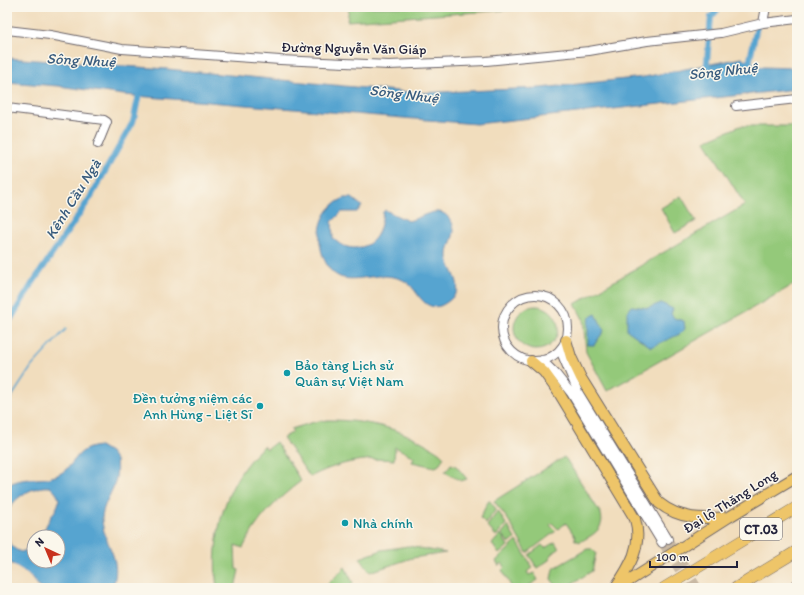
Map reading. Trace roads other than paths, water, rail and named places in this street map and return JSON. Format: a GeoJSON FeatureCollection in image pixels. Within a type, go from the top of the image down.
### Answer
{"type":"FeatureCollection","features":[{"type":"Feature","properties":{"kind":"highway"},"geometry":{"type":"LineString","coordinates":[[725,551],[760,524],[797,501]]}},
{"type":"Feature","properties":{"kind":"highway","name":"CT.03"},"geometry":{"type":"LineString","coordinates":[[664,588],[797,507]]}},
{"type":"Feature","properties":{"kind":"highway","name":"CT.03"},"geometry":{"type":"LineString","coordinates":[[737,588],[797,551]]}},
{"type":"Feature","properties":{"kind":"highway"},"geometry":{"type":"LineString","coordinates":[[737,588],[797,557]]}},
{"type":"Feature","properties":{"kind":"main road"},"geometry":{"type":"LineString","coordinates":[[566,340],[571,357],[581,378],[659,503],[670,512],[682,516],[695,518],[729,517]]}},
{"type":"Feature","properties":{"kind":"main road"},"geometry":{"type":"LineString","coordinates":[[531,361],[544,372],[559,393],[635,519],[638,534],[636,552],[617,588]]}},
{"type":"Feature","properties":{"kind":"main road","name":"Đại lộ Thăng Long"},"geometry":{"type":"LineString","coordinates":[[617,588],[797,476]]}},
{"type":"Feature","properties":{"kind":"main road"},"geometry":{"type":"LineString","coordinates":[[793,588],[797,585]]}},
{"type":"Feature","properties":{"kind":"street"},"geometry":{"type":"LineString","coordinates":[[763,23],[766,7]]}},
{"type":"Feature","properties":{"kind":"street","name":"Đường Nguyễn Văn Giáp"},"geometry":{"type":"LineString","coordinates":[[7,30],[50,35],[122,49],[272,60],[389,65],[486,61],[589,51],[647,41],[721,33],[763,23],[797,19]]}},
{"type":"Feature","properties":{"kind":"street"},"geometry":{"type":"LineString","coordinates":[[736,106],[797,99]]}},
{"type":"Feature","properties":{"kind":"street"},"geometry":{"type":"LineString","coordinates":[[7,108],[104,120],[106,122],[106,127],[98,144]]}},
{"type":"Feature","properties":{"kind":"street"},"geometry":{"type":"LineString","coordinates":[[534,295],[545,297],[560,307],[567,319],[568,330],[566,340],[560,350],[552,357],[531,361],[521,358],[512,352],[506,343],[502,332],[503,322],[507,312],[514,303],[523,298],[534,295]]}},
{"type":"Feature","properties":{"kind":"street"},"geometry":{"type":"LineString","coordinates":[[542,360],[556,374],[570,393],[665,541],[578,392],[560,350]]}},
{"type":"Feature","properties":{"kind":"water","name":"Sông Nhuệ"},"geometry":{"type":"Polygon","coordinates":[[[7,58],[167,69],[417,93],[541,88],[644,77],[742,58],[761,67],[797,68],[797,89],[476,124],[124,95],[58,86],[7,82],[7,58]]]}},
{"type":"Feature","properties":{"kind":"water"},"geometry":{"type":"Polygon","coordinates":[[[345,198],[352,198],[362,206],[357,212],[342,212],[332,222],[333,238],[338,243],[350,248],[363,247],[374,239],[379,231],[383,212],[385,210],[408,221],[435,212],[445,214],[453,224],[454,229],[448,255],[448,260],[458,287],[453,297],[440,306],[434,307],[422,300],[407,282],[400,279],[379,276],[353,279],[339,276],[333,272],[323,256],[320,230],[325,215],[330,208],[345,198]]]}},
{"type":"Feature","properties":{"kind":"water"},"geometry":{"type":"Polygon","coordinates":[[[661,303],[673,309],[671,314],[674,318],[684,321],[685,329],[680,334],[651,347],[627,330],[627,313],[632,306],[648,308],[661,303]]]}},
{"type":"Feature","properties":{"kind":"water"},"geometry":{"type":"Polygon","coordinates":[[[596,314],[604,331],[594,345],[588,345],[588,323],[590,317],[596,314]]]}},
{"type":"Feature","properties":{"kind":"water"},"geometry":{"type":"Polygon","coordinates":[[[100,446],[110,452],[116,460],[115,482],[102,515],[103,528],[116,568],[112,588],[39,588],[32,578],[7,560],[7,537],[9,542],[16,550],[21,552],[26,550],[26,569],[66,569],[66,529],[45,529],[58,505],[59,498],[50,487],[30,490],[13,503],[7,515],[7,486],[19,481],[43,479],[55,476],[67,468],[84,450],[100,446]]]}},
{"type":"Feature","properties":{"kind":"waterway","name":"Sông Nhuệ"},"geometry":{"type":"LineString","coordinates":[[706,72],[711,17],[720,7]]}},
{"type":"Feature","properties":{"kind":"waterway","name":"Sông Nhuệ"},"geometry":{"type":"LineString","coordinates":[[748,69],[757,26]]}},
{"type":"Feature","properties":{"kind":"waterway","name":"Kênh Cầu Ngà"},"geometry":{"type":"LineString","coordinates":[[7,325],[32,284],[90,198],[133,122],[140,90]]}},
{"type":"Feature","properties":{"kind":"waterway"},"geometry":{"type":"LineString","coordinates":[[7,404],[32,366],[66,329]]}},
{"type":"Feature","properties":{"kind":"tunnel"},"geometry":{"type":"LineString","coordinates":[[668,539],[698,588]]}},
{"type":"Feature","properties":{"kind":"tunnel"},"geometry":{"type":"LineString","coordinates":[[662,543],[690,588]]}},
{"type":"Feature","properties":{"kind":"place","name":"Bảo tàng Lịch sử Quân sự Việt Nam"},"geometry":{"type":"Point","coordinates":[287,373]}},
{"type":"Feature","properties":{"kind":"place","name":"Đền tưởng niệm các Anh Hùng - Liệt Sĩ"},"geometry":{"type":"Point","coordinates":[260,406]}},
{"type":"Feature","properties":{"kind":"place","name":"Nhà chính"},"geometry":{"type":"Point","coordinates":[345,523]}}]}
